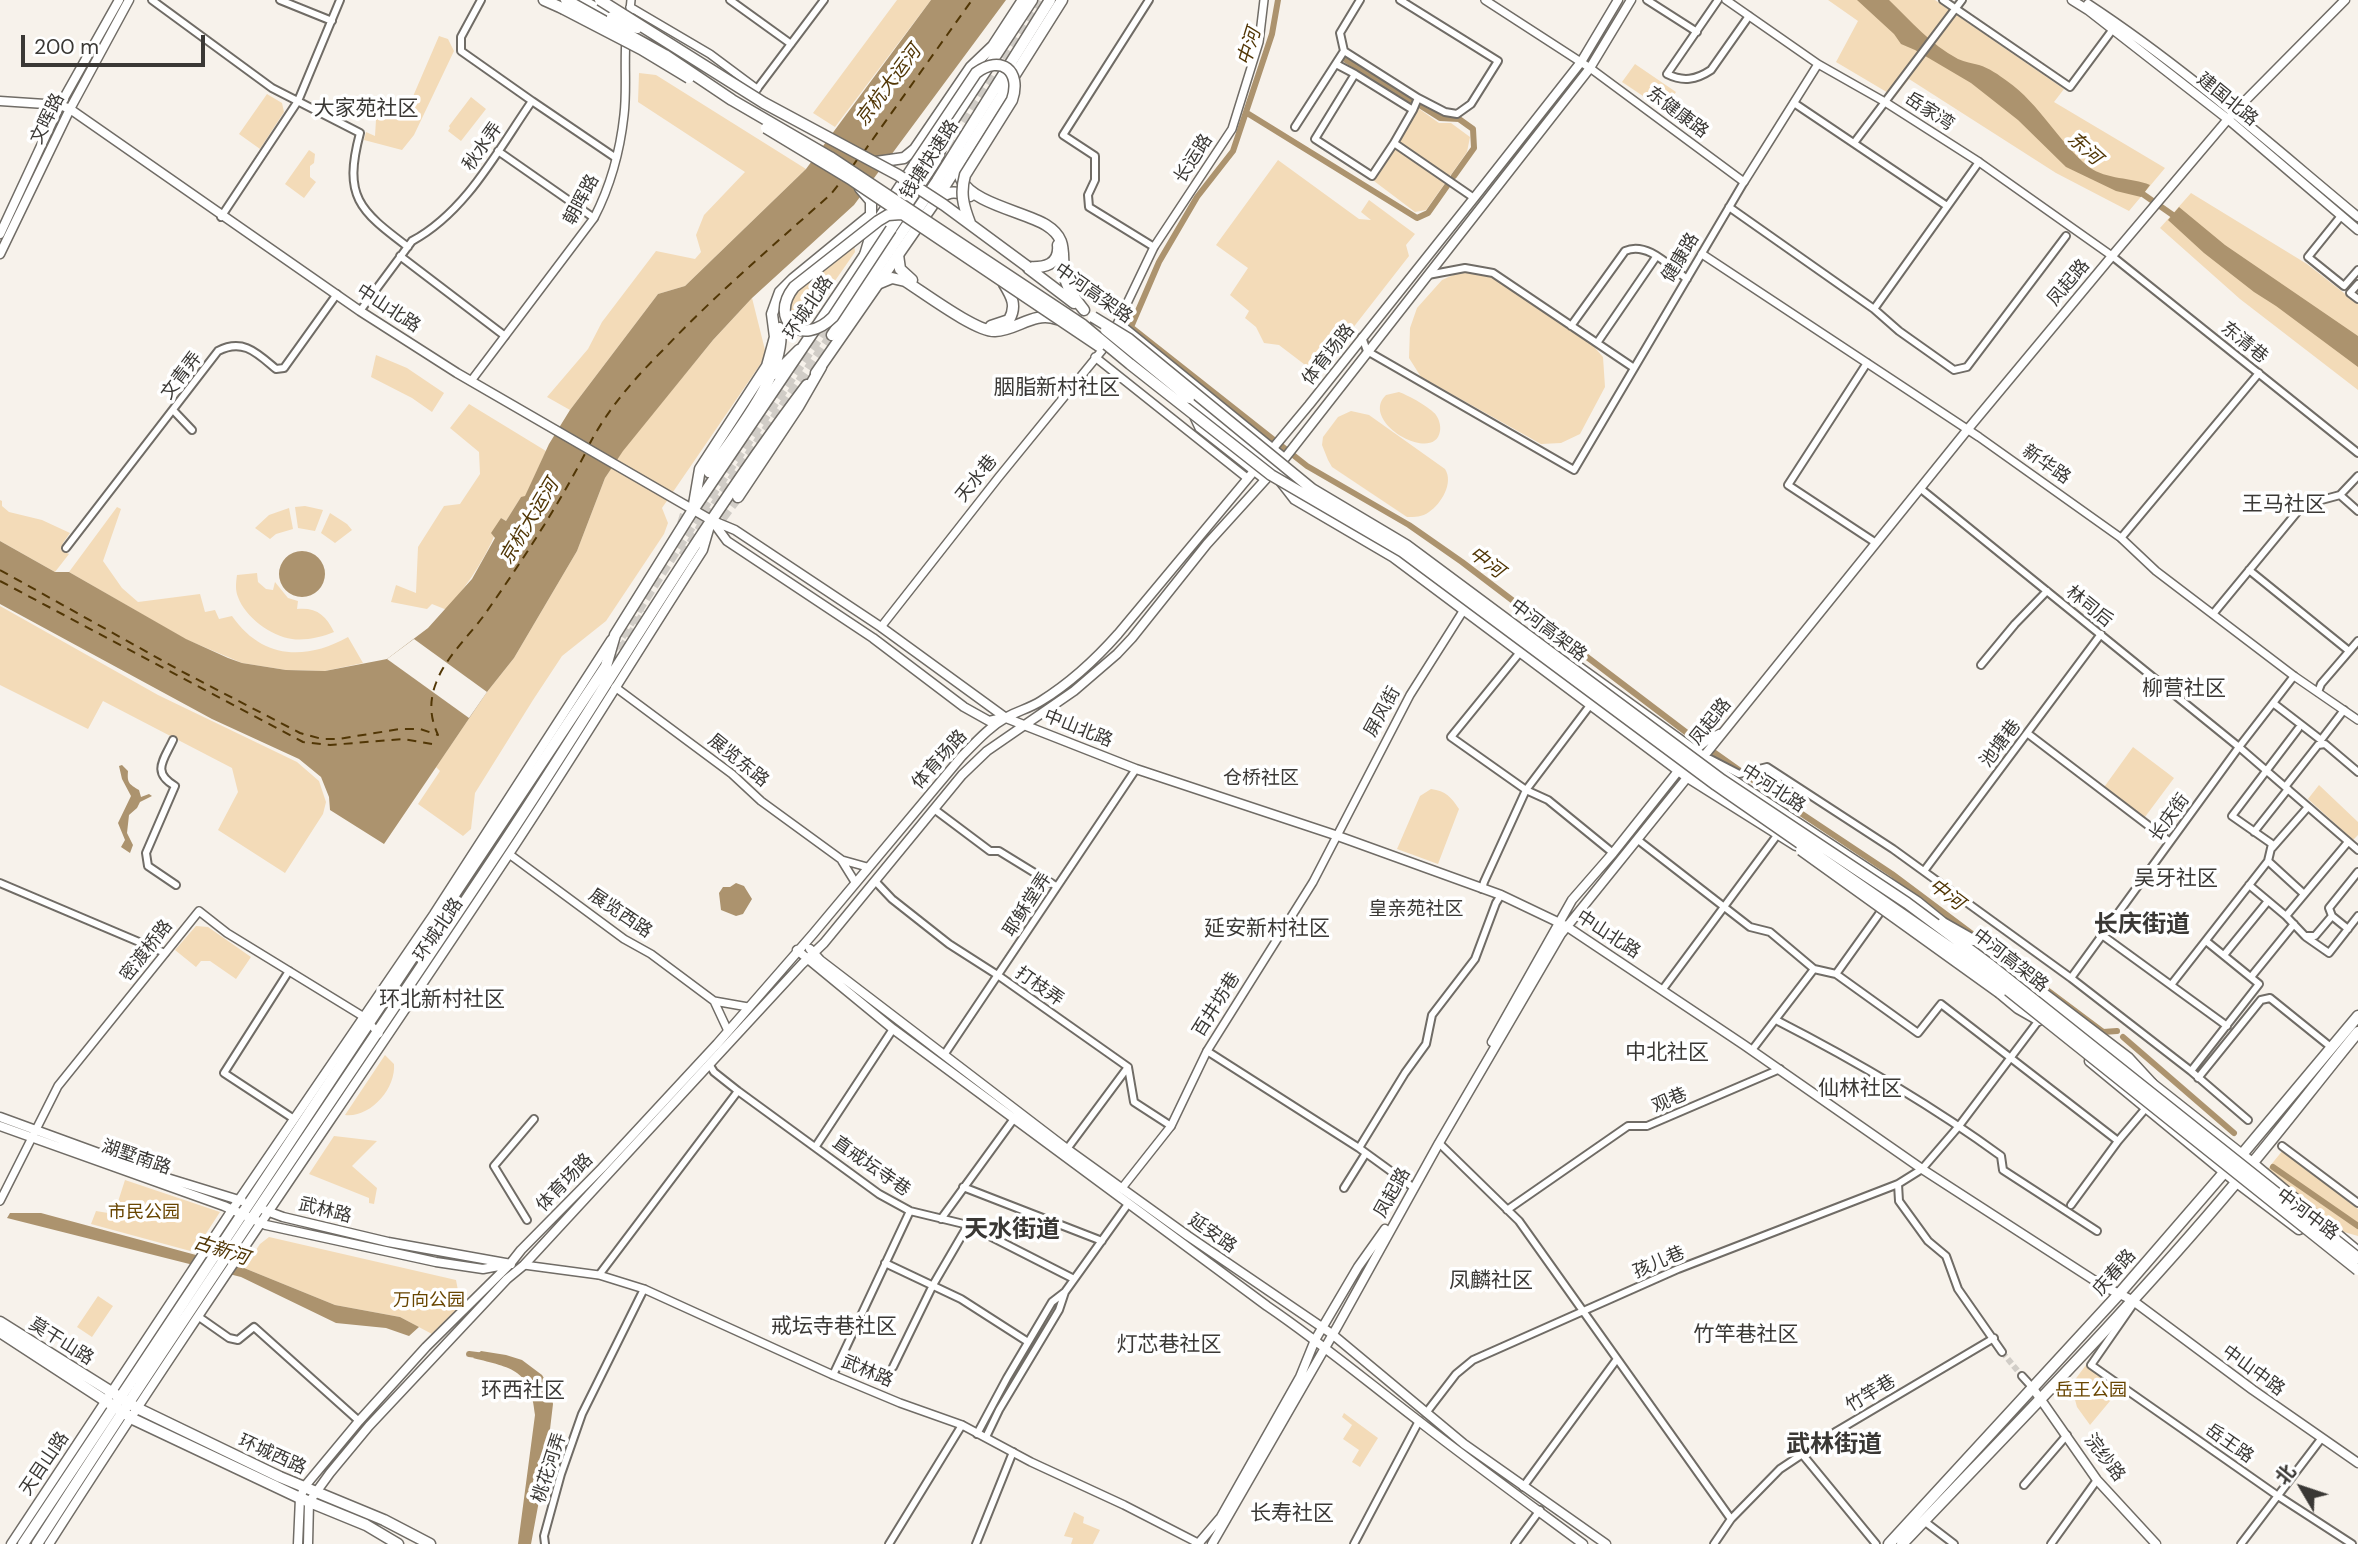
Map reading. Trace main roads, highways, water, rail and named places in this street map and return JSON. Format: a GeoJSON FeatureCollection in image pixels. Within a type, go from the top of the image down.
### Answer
{"type":"FeatureCollection","features":[{"type":"Feature","properties":{"kind":"main road","name":"文晖路"},"geometry":{"type":"LineString","coordinates":[[0,234],[60,105],[119,0]]}},
{"type":"Feature","properties":{"kind":"main road","name":"文晖路"},"geometry":{"type":"LineString","coordinates":[[0,254],[70,109],[129,0]]}},
{"type":"Feature","properties":{"kind":"main road"},"geometry":{"type":"LineString","coordinates":[[544,0],[641,49],[852,180],[1097,344],[1190,418],[1259,462]]}},
{"type":"Feature","properties":{"kind":"main road"},"geometry":{"type":"LineString","coordinates":[[555,0],[597,22],[626,43]]}},
{"type":"Feature","properties":{"kind":"main road","name":"中河高架路"},"geometry":{"type":"LineString","coordinates":[[566,0],[666,55],[733,100],[830,157],[1083,325],[1308,499],[1403,552],[1716,785],[1984,971],[2358,1272]]}},
{"type":"Feature","properties":{"kind":"main road"},"geometry":{"type":"LineString","coordinates":[[581,0],[663,40]]}},
{"type":"Feature","properties":{"kind":"main road"},"geometry":{"type":"LineString","coordinates":[[592,0],[629,20]]}},
{"type":"Feature","properties":{"kind":"main road"},"geometry":{"type":"LineString","coordinates":[[600,0],[663,40]]}},
{"type":"Feature","properties":{"kind":"main road"},"geometry":{"type":"LineString","coordinates":[[876,162],[896,160],[909,155],[971,67],[987,53],[1023,0]]}},
{"type":"Feature","properties":{"kind":"main road","name":"环城北路"},"geometry":{"type":"LineString","coordinates":[[243,1202],[606,666],[615,635],[693,509],[865,255],[1032,0]]}},
{"type":"Feature","properties":{"kind":"main road"},"geometry":{"type":"LineString","coordinates":[[1003,93],[1050,0]]}},
{"type":"Feature","properties":{"kind":"main road","name":"钱塘快速路"},"geometry":{"type":"LineString","coordinates":[[832,335],[937,181],[1050,0]]}},
{"type":"Feature","properties":{"kind":"main road","name":"环城北路"},"geometry":{"type":"LineString","coordinates":[[381,1036],[711,520],[934,203],[1062,0]]}},
{"type":"Feature","properties":{"kind":"main road","name":"体育场路"},"geometry":{"type":"LineString","coordinates":[[298,1544],[305,1486],[359,1421],[426,1347],[510,1264],[728,1031],[962,756],[989,730],[1006,718],[1039,702],[1073,679],[1098,657],[1273,448],[1474,198],[1581,62],[1618,0]]}},
{"type":"Feature","properties":{"kind":"main road","name":"体育场路"},"geometry":{"type":"LineString","coordinates":[[304,1500],[315,1492],[369,1426],[469,1318],[524,1265],[824,943],[962,775],[987,751],[1074,691],[1117,654],[1151,616],[1207,544],[1284,458],[1590,68],[1631,0]]}},
{"type":"Feature","properties":{"kind":"main road","name":"建国北路"},"geometry":{"type":"LineString","coordinates":[[2071,0],[2231,116],[2358,230]]}},
{"type":"Feature","properties":{"kind":"main road","name":"建国北路"},"geometry":{"type":"LineString","coordinates":[[2081,0],[2122,26],[2358,217]]}},
{"type":"Feature","properties":{"kind":"main road","name":"凤起路"},"geometry":{"type":"LineString","coordinates":[[1212,1544],[1562,925],[1637,840],[1688,777],[1704,749],[1722,733],[2112,256],[2231,116],[2345,0]]}},
{"type":"Feature","properties":{"kind":"main road","name":"中河高架路"},"geometry":{"type":"LineString","coordinates":[[663,40],[764,103],[876,162],[970,223],[1088,314],[1129,339],[1312,489],[1406,545],[1722,780],[1907,903],[2000,972],[2357,1251]]}},
{"type":"Feature","properties":{"kind":"main road"},"geometry":{"type":"LineString","coordinates":[[666,55],[682,74]]}},
{"type":"Feature","properties":{"kind":"main road"},"geometry":{"type":"LineString","coordinates":[[865,255],[873,228],[976,73],[986,66],[998,64],[1007,68],[1015,79],[1016,89],[1012,100],[965,175],[962,201],[970,223]]}},
{"type":"Feature","properties":{"kind":"main road","name":"中山北路"},"geometry":{"type":"LineString","coordinates":[[0,101],[60,105],[70,109],[360,312],[471,381],[711,520],[735,530],[881,627],[1006,718],[1136,769],[1335,835],[1501,895],[1562,925],[1663,989],[1922,1169],[2068,1265],[2132,1300]]}},
{"type":"Feature","properties":{"kind":"main road"},"geometry":{"type":"LineString","coordinates":[[901,214],[888,215],[878,221],[794,287],[788,294],[783,310],[794,327],[804,332],[813,331],[833,317],[891,229],[936,160],[950,127]]}},
{"type":"Feature","properties":{"kind":"main road"},"geometry":{"type":"LineString","coordinates":[[959,163],[963,183],[977,197],[993,209],[1037,226],[1056,240],[1059,254],[1054,261],[1047,266],[1028,267]]}},
{"type":"Feature","properties":{"kind":"main road"},"geometry":{"type":"LineString","coordinates":[[693,509],[700,469],[770,357],[775,337],[772,314],[780,292],[872,215],[872,201],[852,180]]}},
{"type":"Feature","properties":{"kind":"main road"},"geometry":{"type":"LineString","coordinates":[[934,203],[951,191],[977,197],[1046,225],[1061,239],[1066,279],[1072,295],[1088,314],[1259,462]]}},
{"type":"Feature","properties":{"kind":"main road"},"geometry":{"type":"LineString","coordinates":[[898,255],[900,269],[906,276],[976,323],[991,326],[1009,320],[1014,311],[1013,300],[1004,284]]}},
{"type":"Feature","properties":{"kind":"main road"},"geometry":{"type":"LineString","coordinates":[[880,282],[892,278],[905,281],[990,331],[1002,330],[1035,317],[1048,316],[1063,321]]}},
{"type":"Feature","properties":{"kind":"main road"},"geometry":{"type":"LineString","coordinates":[[767,384],[780,349],[777,308],[780,292]]}},
{"type":"Feature","properties":{"kind":"main road"},"geometry":{"type":"LineString","coordinates":[[1083,325],[1188,400]]}},
{"type":"Feature","properties":{"kind":"main road"},"geometry":{"type":"LineString","coordinates":[[709,472],[767,384],[799,349]]}},
{"type":"Feature","properties":{"kind":"main road"},"geometry":{"type":"LineString","coordinates":[[738,497],[798,407],[821,367]]}},
{"type":"Feature","properties":{"kind":"main road","name":"中河北路"},"geometry":{"type":"LineString","coordinates":[[1259,462],[1275,469],[1307,492],[1344,506],[1417,547],[1704,749],[1724,775],[1917,902],[2252,1163]]}},
{"type":"Feature","properties":{"kind":"main road","name":"中河北路"},"geometry":{"type":"LineString","coordinates":[[1275,469],[1295,499],[1394,557],[1688,777],[1778,834],[1973,968],[2237,1182]]}},
{"type":"Feature","properties":{"kind":"main road","name":"中山北路"},"geometry":{"type":"LineString","coordinates":[[711,520],[727,541],[873,638],[964,707],[989,721],[1006,718]]}},
{"type":"Feature","properties":{"kind":"main road","name":"环城北路"},"geometry":{"type":"LineString","coordinates":[[117,1402],[207,1255],[246,1216],[263,1210],[509,854],[703,550],[711,520]]}},
{"type":"Feature","properties":{"kind":"main road"},"geometry":{"type":"LineString","coordinates":[[1199,1544],[1221,1517],[1300,1377],[1315,1340],[1412,1187],[1562,925],[1572,900],[1679,770],[1704,749]]}},
{"type":"Feature","properties":{"kind":"main road"},"geometry":{"type":"LineString","coordinates":[[1766,820],[1813,860],[2018,1008],[2039,1020]]}},
{"type":"Feature","properties":{"kind":"main road"},"geometry":{"type":"LineString","coordinates":[[1907,903],[1973,940],[2128,1058],[2152,1084]]}},
{"type":"Feature","properties":{"kind":"main road","name":"延安路"},"geometry":{"type":"LineString","coordinates":[[801,947],[893,1029],[1013,1120],[1325,1347],[1501,1485],[1540,1510],[1583,1544]]}},
{"type":"Feature","properties":{"kind":"main road"},"geometry":{"type":"LineString","coordinates":[[810,956],[824,956],[897,1014]]}},
{"type":"Feature","properties":{"kind":"main road","name":"延安路"},"geometry":{"type":"LineString","coordinates":[[810,956],[1067,1149],[1332,1334],[1426,1413],[1523,1487],[1606,1544]]}},
{"type":"Feature","properties":{"kind":"main road","name":"庆春路"},"geometry":{"type":"LineString","coordinates":[[1889,1544],[2119,1294],[2224,1171],[2242,1155],[2358,1016]]}},
{"type":"Feature","properties":{"kind":"main road","name":"环城北路"},"geometry":{"type":"LineString","coordinates":[[117,1402],[199,1317],[236,1261],[246,1216],[243,1202],[294,1119],[366,1020]]}},
{"type":"Feature","properties":{"kind":"main road","name":"庆春路"},"geometry":{"type":"LineString","coordinates":[[1902,1544],[2132,1300],[2237,1182],[2358,1032]]}},
{"type":"Feature","properties":{"kind":"main road","name":"湖墅南路"},"geometry":{"type":"LineString","coordinates":[[0,1117],[34,1135],[246,1216]]}},
{"type":"Feature","properties":{"kind":"main road","name":"湖墅南路"},"geometry":{"type":"LineString","coordinates":[[0,1126],[263,1210]]}},
{"type":"Feature","properties":{"kind":"main road","name":"中河中路"},"geometry":{"type":"LineString","coordinates":[[2252,1163],[2357,1251]]}},
{"type":"Feature","properties":{"kind":"main road","name":"中河中路"},"geometry":{"type":"LineString","coordinates":[[2237,1182],[2358,1272]]}},
{"type":"Feature","properties":{"kind":"main road","name":"武林路"},"geometry":{"type":"LineString","coordinates":[[263,1210],[407,1246],[524,1265]]}},
{"type":"Feature","properties":{"kind":"main road","name":"环城北路"},"geometry":{"type":"LineString","coordinates":[[117,1402],[215,1272],[246,1216]]}},
{"type":"Feature","properties":{"kind":"main road","name":"武林路"},"geometry":{"type":"LineString","coordinates":[[246,1216],[436,1262],[482,1269],[510,1264]]}},
{"type":"Feature","properties":{"kind":"main road","name":"中山中路"},"geometry":{"type":"LineString","coordinates":[[2132,1300],[2321,1439],[2358,1463]]}},
{"type":"Feature","properties":{"kind":"main road","name":"莫干山路"},"geometry":{"type":"LineString","coordinates":[[0,1322],[117,1402]]}},
{"type":"Feature","properties":{"kind":"main road","name":"莫干山路"},"geometry":{"type":"LineString","coordinates":[[0,1332],[117,1402]]}},
{"type":"Feature","properties":{"kind":"main road","name":"浣纱路"},"geometry":{"type":"LineString","coordinates":[[2032,1387],[2097,1480],[2156,1544]]}},
{"type":"Feature","properties":{"kind":"main road"},"geometry":{"type":"LineString","coordinates":[[49,1544],[117,1402]]}},
{"type":"Feature","properties":{"kind":"main road","name":"环城西路"},"geometry":{"type":"LineString","coordinates":[[117,1402],[315,1492],[351,1504],[430,1544]]}},
{"type":"Feature","properties":{"kind":"main road","name":"环城西路"},"geometry":{"type":"LineString","coordinates":[[117,1402],[304,1500],[366,1525],[398,1544]]}},
{"type":"Feature","properties":{"kind":"main road","name":"天目山路"},"geometry":{"type":"LineString","coordinates":[[11,1544],[117,1402]]}},
{"type":"Feature","properties":{"kind":"main road","name":"天目山路"},"geometry":{"type":"LineString","coordinates":[[23,1544],[117,1402]]}},
{"type":"Feature","properties":{"kind":"main road","name":"天目山路"},"geometry":{"type":"LineString","coordinates":[[37,1544],[117,1402]]}},
{"type":"Feature","properties":{"kind":"main road","name":"体育场路"},"geometry":{"type":"LineString","coordinates":[[304,1500],[308,1544]]}},
{"type":"Feature","properties":{"kind":"water","name":"京杭大运河"},"geometry":{"type":"Polygon","coordinates":[[[931,0],[1006,0],[854,205],[752,298],[713,340],[623,451],[605,478],[577,551],[514,658],[487,692],[384,844],[330,810],[329,797],[321,777],[299,759],[212,719],[0,604],[0,541],[55,572],[69,572],[186,639],[242,663],[286,670],[325,671],[387,659],[428,628],[472,579],[495,538],[491,533],[501,518],[506,521],[521,497],[525,496],[549,444],[570,410],[658,294],[685,286],[806,169],[931,0]]]}},
{"type":"Feature","properties":{"kind":"water"},"geometry":{"type":"Polygon","coordinates":[[[1857,0],[1889,0],[1921,32],[1948,53],[1986,68],[2004,79],[2019,90],[2089,167],[2103,174],[2150,185],[2141,197],[2116,191],[2066,167],[2018,120],[1971,83],[1901,44],[1894,34],[1857,0]]]}},
{"type":"Feature","properties":{"kind":"water"},"geometry":{"type":"Polygon","coordinates":[[[2179,207],[2225,245],[2358,336],[2358,367],[2204,253],[2168,220],[2179,207]]]}},
{"type":"Feature","properties":{"kind":"water"},"geometry":{"type":"Polygon","coordinates":[[[302,551],[318,558],[325,574],[318,590],[302,597],[286,590],[279,574],[286,558],[302,551]]]}},
{"type":"Feature","properties":{"kind":"water"},"geometry":{"type":"Polygon","coordinates":[[[122,765],[128,771],[129,783],[139,790],[141,797],[149,794],[152,796],[140,802],[129,815],[127,833],[133,845],[130,853],[121,847],[125,840],[118,823],[131,796],[122,779],[119,766],[122,765]]]}},
{"type":"Feature","properties":{"kind":"water"},"geometry":{"type":"Polygon","coordinates":[[[736,883],[744,886],[752,899],[743,914],[736,916],[721,910],[719,893],[723,887],[736,883]]]}},
{"type":"Feature","properties":{"kind":"water"},"geometry":{"type":"Polygon","coordinates":[[[10,1213],[41,1213],[244,1268],[335,1305],[400,1317],[419,1327],[409,1336],[386,1328],[336,1323],[241,1277],[7,1218],[10,1213]]]}},
{"type":"Feature","properties":{"kind":"water"},"geometry":{"type":"Polygon","coordinates":[[[481,1351],[522,1360],[542,1375],[550,1388],[553,1404],[546,1463],[531,1544],[518,1544],[535,1415],[533,1400],[524,1379],[517,1373],[509,1368],[473,1358],[481,1351]]]}},
{"type":"Feature","properties":{"kind":"waterway","name":"中河"},"geometry":{"type":"LineString","coordinates":[[1278,0],[1272,34],[1233,151],[1197,197],[1159,262],[1131,327],[1307,466],[1409,525],[1462,562],[1691,736],[1892,874],[2103,1032],[2117,1031]]}},
{"type":"Feature","properties":{"kind":"waterway"},"geometry":{"type":"LineString","coordinates":[[1346,60],[1411,101]]}},
{"type":"Feature","properties":{"kind":"waterway"},"geometry":{"type":"LineString","coordinates":[[1421,106],[1440,118],[1459,119],[1473,129],[1474,148],[1454,176]]}},
{"type":"Feature","properties":{"kind":"waterway"},"geometry":{"type":"LineString","coordinates":[[1247,113],[1417,218],[1428,213],[1447,186]]}},
{"type":"Feature","properties":{"kind":"waterway","name":"东河"},"geometry":{"type":"LineString","coordinates":[[2137,190],[2180,220]]}},
{"type":"Feature","properties":{"kind":"waterway","name":"中河"},"geometry":{"type":"LineString","coordinates":[[2123,1037],[2234,1133]]}},
{"type":"Feature","properties":{"kind":"waterway","name":"中河"},"geometry":{"type":"LineString","coordinates":[[2273,1167],[2358,1226]]}},
{"type":"Feature","properties":{"kind":"waterway","name":"古新河"},"geometry":{"type":"LineString","coordinates":[[469,1354],[485,1356]]}},
{"type":"Feature","properties":{"kind":"tunnel"},"geometry":{"type":"LineString","coordinates":[[939,160],[1039,0]]}},
{"type":"Feature","properties":{"kind":"tunnel"},"geometry":{"type":"LineString","coordinates":[[613,649],[712,494],[831,320]]}},
{"type":"Feature","properties":{"kind":"tunnel"},"geometry":{"type":"LineString","coordinates":[[683,556],[720,497],[832,335]]}},
{"type":"Feature","properties":{"kind":"tunnel"},"geometry":{"type":"LineString","coordinates":[[682,524],[709,472]]}},
{"type":"Feature","properties":{"kind":"tunnel"},"geometry":{"type":"LineString","coordinates":[[713,530],[738,497]]}},
{"type":"Feature","properties":{"kind":"tunnel"},"geometry":{"type":"LineString","coordinates":[[605,676],[646,612]]}},
{"type":"Feature","properties":{"kind":"tunnel"},"geometry":{"type":"LineString","coordinates":[[400,990],[558,747]]}},
{"type":"Feature","properties":{"kind":"tunnel"},"geometry":{"type":"LineString","coordinates":[[2002,1352],[2022,1376]]}},
{"type":"Feature","properties":{"kind":"district","name":"大家苑社区"},"geometry":{"type":"Point","coordinates":[366,109]}},
{"type":"Feature","properties":{"kind":"district","name":"胭脂新村社区"},"geometry":{"type":"Point","coordinates":[1057,388]}},
{"type":"Feature","properties":{"kind":"district","name":"王马社区"},"geometry":{"type":"Point","coordinates":[2284,505]}},
{"type":"Feature","properties":{"kind":"district","name":"柳营社区"},"geometry":{"type":"Point","coordinates":[2184,689]}},
{"type":"Feature","properties":{"kind":"district","name":"仓桥社区"},"geometry":{"type":"Point","coordinates":[1261,779]}},
{"type":"Feature","properties":{"kind":"district","name":"吴牙社区"},"geometry":{"type":"Point","coordinates":[2176,879]}},
{"type":"Feature","properties":{"kind":"district","name":"皇亲苑社区"},"geometry":{"type":"Point","coordinates":[1416,910]}},
{"type":"Feature","properties":{"kind":"district","name":"长庆街道"},"geometry":{"type":"Point","coordinates":[2142,926]}},
{"type":"Feature","properties":{"kind":"district","name":"延安新村社区"},"geometry":{"type":"Point","coordinates":[1267,929]}},
{"type":"Feature","properties":{"kind":"district","name":"环北新村社区"},"geometry":{"type":"Point","coordinates":[442,1000]}},
{"type":"Feature","properties":{"kind":"district","name":"中北社区"},"geometry":{"type":"Point","coordinates":[1667,1053]}},
{"type":"Feature","properties":{"kind":"district","name":"仙林社区"},"geometry":{"type":"Point","coordinates":[1860,1089]}},
{"type":"Feature","properties":{"kind":"district","name":"天水街道"},"geometry":{"type":"Point","coordinates":[1012,1231]}},
{"type":"Feature","properties":{"kind":"district","name":"凤麟社区"},"geometry":{"type":"Point","coordinates":[1491,1281]}},
{"type":"Feature","properties":{"kind":"district","name":"戒坛寺巷社区"},"geometry":{"type":"Point","coordinates":[834,1327]}},
{"type":"Feature","properties":{"kind":"district","name":"竹竿巷社区"},"geometry":{"type":"Point","coordinates":[1746,1335]}},
{"type":"Feature","properties":{"kind":"district","name":"灯芯巷社区"},"geometry":{"type":"Point","coordinates":[1169,1345]}},
{"type":"Feature","properties":{"kind":"district","name":"环西社区"},"geometry":{"type":"Point","coordinates":[523,1391]}},
{"type":"Feature","properties":{"kind":"district","name":"武林街道"},"geometry":{"type":"Point","coordinates":[1834,1446]}},
{"type":"Feature","properties":{"kind":"district","name":"长寿社区"},"geometry":{"type":"Point","coordinates":[1292,1514]}},
{"type":"Feature","properties":{"kind":"park label","name":"市民公园"},"geometry":{"type":"Point","coordinates":[144,1213]}},
{"type":"Feature","properties":{"kind":"park label","name":"万向公园"},"geometry":{"type":"Point","coordinates":[429,1301]}},
{"type":"Feature","properties":{"kind":"park label","name":"岳王公园"},"geometry":{"type":"Point","coordinates":[2091,1391]}}]}
